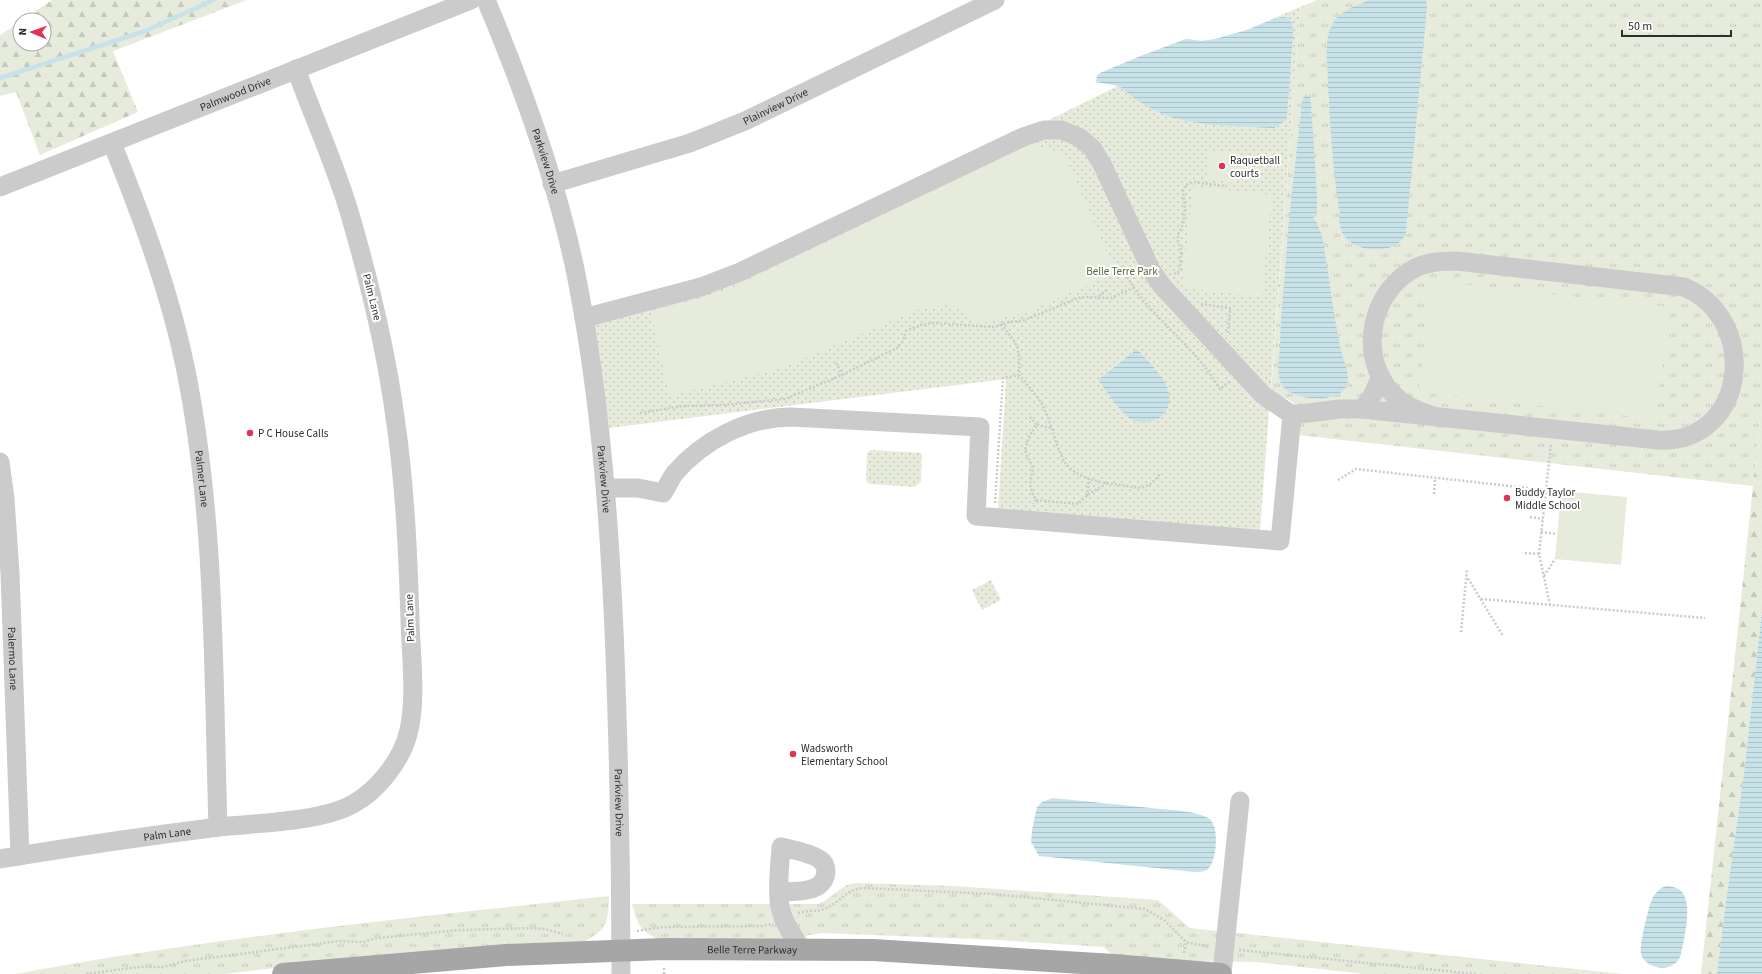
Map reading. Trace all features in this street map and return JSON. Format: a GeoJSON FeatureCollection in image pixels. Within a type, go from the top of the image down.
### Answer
{"type":"FeatureCollection","features":[{"type":"Feature","properties":{"kind":"main road","name":"Belle Terre Parkway"},"geometry":{"type":"LineString","coordinates":[[283,974],[506,955],[621,950],[802,949],[873,950],[960,954],[1221,974]]}},
{"type":"Feature","properties":{"kind":"street","name":"Palmwood Drive"},"geometry":{"type":"LineString","coordinates":[[0,187],[471,0]]}},
{"type":"Feature","properties":{"kind":"street","name":"Parkview Drive"},"geometry":{"type":"LineString","coordinates":[[486,0],[527,107],[552,184],[575,271],[584,318],[600,423],[606,488],[611,573],[617,732],[621,974]]}},
{"type":"Feature","properties":{"kind":"street","name":"Plainview Drive"},"geometry":{"type":"LineString","coordinates":[[552,184],[690,143],[745,121],[991,1]]}},
{"type":"Feature","properties":{"kind":"street","name":"Palm Lane"},"geometry":{"type":"LineString","coordinates":[[0,859],[218,827],[303,818],[334,811],[351,805],[369,792],[397,759],[408,736],[411,711],[408,544],[400,448],[388,373],[368,280],[350,214],[296,69]]}},
{"type":"Feature","properties":{"kind":"street"},"geometry":{"type":"LineString","coordinates":[[584,318],[679,293],[721,280],[775,256],[1023,137],[1044,130],[1053,129],[1075,135],[1086,142],[1096,153],[1156,278],[1167,293],[1268,400],[1292,415],[1340,409],[1362,409],[1441,418],[1658,440],[1681,438],[1706,426],[1724,408],[1737,383],[1740,367],[1739,350],[1730,325],[1723,312],[1706,297],[1684,287],[1457,261],[1440,261],[1426,264],[1410,271],[1391,287],[1381,301],[1375,318],[1372,342],[1375,359],[1381,377],[1391,391],[1402,402],[1422,413],[1441,418]]}},
{"type":"Feature","properties":{"kind":"street","name":"Palmer Lane"},"geometry":{"type":"LineString","coordinates":[[112,143],[142,220],[170,310],[184,364],[197,432],[209,550],[218,827]]}},
{"type":"Feature","properties":{"kind":"street"},"geometry":{"type":"LineString","coordinates":[[1362,409],[1371,398],[1381,377]]}},
{"type":"Feature","properties":{"kind":"street"},"geometry":{"type":"LineString","coordinates":[[606,488],[638,488],[663,493],[674,475],[690,458],[728,433],[742,426],[757,422],[791,417],[980,427],[976,516],[1280,541],[1292,415]]}},
{"type":"Feature","properties":{"kind":"street","name":"Palermo Lane"},"geometry":{"type":"LineString","coordinates":[[0,462],[5,499],[10,573],[20,856]]}},
{"type":"Feature","properties":{"kind":"street"},"geometry":{"type":"LineString","coordinates":[[1221,974],[1240,801]]}},
{"type":"Feature","properties":{"kind":"street"},"geometry":{"type":"LineString","coordinates":[[780,892],[804,891],[816,887],[823,882],[826,873],[824,864],[818,858],[781,847],[780,892],[780,903],[784,918],[792,936],[802,949]]}},
{"type":"Feature","properties":{"kind":"path"},"geometry":{"type":"LineString","coordinates":[[1156,278],[1180,271],[1181,249],[1178,242],[1178,235],[1184,222],[1185,209],[1182,195],[1185,186],[1193,182],[1226,186]]}},
{"type":"Feature","properties":{"kind":"path"},"geometry":{"type":"LineString","coordinates":[[1125,267],[1123,268],[1133,288],[1202,363],[1220,389],[1240,371]]}},
{"type":"Feature","properties":{"kind":"path"},"geometry":{"type":"LineString","coordinates":[[640,413],[683,406],[723,405],[785,398],[842,375],[897,348],[903,342],[906,332],[921,325],[933,323],[986,327],[1022,321],[1081,297],[1099,296],[1111,298],[1133,288]]}},
{"type":"Feature","properties":{"kind":"path"},"geometry":{"type":"LineString","coordinates":[[1099,296],[1107,290]]}},
{"type":"Feature","properties":{"kind":"path"},"geometry":{"type":"LineString","coordinates":[[1001,324],[1018,348],[1020,353],[1019,375],[1043,405],[1060,454],[1065,463],[1078,475],[1107,483],[1142,488],[1151,485],[1160,474]]}},
{"type":"Feature","properties":{"kind":"path"},"geometry":{"type":"LineString","coordinates":[[1162,328],[1165,324]]}},
{"type":"Feature","properties":{"kind":"path"},"geometry":{"type":"LineString","coordinates":[[836,363],[842,375]]}},
{"type":"Feature","properties":{"kind":"path"},"geometry":{"type":"LineString","coordinates":[[995,517],[1003,378],[1019,375]]}},
{"type":"Feature","properties":{"kind":"path"},"geometry":{"type":"LineString","coordinates":[[1030,417],[1037,426],[1052,428]]}},
{"type":"Feature","properties":{"kind":"path"},"geometry":{"type":"LineString","coordinates":[[1036,500],[1030,489],[1029,482],[1033,468],[1025,451],[1029,436],[1037,426]]}},
{"type":"Feature","properties":{"kind":"path"},"geometry":{"type":"LineString","coordinates":[[1550,605],[1538,554],[1551,443]]}},
{"type":"Feature","properties":{"kind":"path"},"geometry":{"type":"LineString","coordinates":[[1338,480],[1356,469],[1546,490]]}},
{"type":"Feature","properties":{"kind":"path"},"geometry":{"type":"LineString","coordinates":[[1087,496],[1089,478]]}},
{"type":"Feature","properties":{"kind":"path"},"geometry":{"type":"LineString","coordinates":[[1434,494],[1435,478]]}},
{"type":"Feature","properties":{"kind":"path"},"geometry":{"type":"LineString","coordinates":[[1036,500],[1078,504],[1087,496],[1107,483]]}},
{"type":"Feature","properties":{"kind":"path"},"geometry":{"type":"LineString","coordinates":[[1030,507],[1036,500]]}},
{"type":"Feature","properties":{"kind":"path"},"geometry":{"type":"LineString","coordinates":[[1530,517],[1543,519]]}},
{"type":"Feature","properties":{"kind":"path"},"geometry":{"type":"LineString","coordinates":[[1541,532],[1557,534]]}},
{"type":"Feature","properties":{"kind":"path"},"geometry":{"type":"LineString","coordinates":[[1525,553],[1538,554]]}},
{"type":"Feature","properties":{"kind":"path"},"geometry":{"type":"LineString","coordinates":[[1544,576],[1555,559]]}},
{"type":"Feature","properties":{"kind":"path"},"geometry":{"type":"LineString","coordinates":[[1461,632],[1467,570]]}},
{"type":"Feature","properties":{"kind":"path"},"geometry":{"type":"LineString","coordinates":[[1466,575],[1503,636]]}},
{"type":"Feature","properties":{"kind":"path"},"geometry":{"type":"LineString","coordinates":[[1481,599],[1705,618]]}},
{"type":"Feature","properties":{"kind":"path"},"geometry":{"type":"LineString","coordinates":[[796,914],[825,909],[831,906],[847,892],[863,888],[993,894],[1145,909],[1164,920],[1186,942],[1209,947]]}},
{"type":"Feature","properties":{"kind":"path"},"geometry":{"type":"LineString","coordinates":[[643,930],[663,926],[769,924]]}},
{"type":"Feature","properties":{"kind":"path"},"geometry":{"type":"LineString","coordinates":[[86,974],[140,967],[163,967],[186,961],[340,941],[363,942],[377,938],[445,932],[544,928],[567,935]]}},
{"type":"Feature","properties":{"kind":"path"},"geometry":{"type":"LineString","coordinates":[[1183,959],[1186,942]]}},
{"type":"Feature","properties":{"kind":"path"},"geometry":{"type":"LineString","coordinates":[[1244,951],[1476,974]]}},
{"type":"Feature","properties":{"kind":"path"},"geometry":{"type":"LineString","coordinates":[[664,965],[664,974]]}},
{"type":"Feature","properties":{"kind":"green space"},"geometry":{"type":"Polygon","coordinates":[[[52,0],[247,0],[113,51],[138,112],[40,155],[16,92],[0,96],[0,35],[12,27],[12,52],[52,52],[52,12],[34,12],[52,0]]]}},
{"type":"Feature","properties":{"kind":"green space"},"geometry":{"type":"Polygon","coordinates":[[[1317,0],[1762,0],[1762,402],[1753,486],[1298,435],[1293,402],[1271,392],[1300,7],[1317,0]]]}},
{"type":"Feature","properties":{"kind":"green space","name":"Belle Terre Park"},"geometry":{"type":"Polygon","coordinates":[[[1300,7],[1260,530],[998,510],[1006,379],[609,428],[594,323],[686,299],[1118,86],[1096,82],[1097,76],[1100,73],[1186,39],[1202,41],[1215,39],[1247,30],[1300,7]]]}},
{"type":"Feature","properties":{"kind":"green space"},"geometry":{"type":"Polygon","coordinates":[[[1031,144],[1064,153],[1116,273],[1023,314],[1006,316],[990,322],[977,322],[952,305],[922,308],[782,368],[669,396],[651,311],[707,297],[734,287],[1031,144]]]}},
{"type":"Feature","properties":{"kind":"green space","name":"Raquetball courts"},"geometry":{"type":"Polygon","coordinates":[[[1209,150],[1238,153],[1234,183],[1206,179],[1209,150]]]}},
{"type":"Feature","properties":{"kind":"green space"},"geometry":{"type":"Polygon","coordinates":[[[1193,186],[1272,195],[1262,297],[1182,288],[1193,186]]]}},
{"type":"Feature","properties":{"kind":"green space"},"geometry":{"type":"Polygon","coordinates":[[[1431,281],[1669,307],[1656,419],[1419,392],[1431,281]]]}},
{"type":"Feature","properties":{"kind":"green space"},"geometry":{"type":"Polygon","coordinates":[[[1762,402],[1762,610],[1744,773],[1717,974],[1701,974],[1762,402]]]}},
{"type":"Feature","properties":{"kind":"green space"},"geometry":{"type":"Polygon","coordinates":[[[870,450],[922,453],[921,482],[914,487],[869,484],[866,480],[867,453],[870,450]]]}},
{"type":"Feature","properties":{"kind":"green space"},"geometry":{"type":"Polygon","coordinates":[[[1561,491],[1627,497],[1621,565],[1555,559],[1561,491]]]}},
{"type":"Feature","properties":{"kind":"green space"},"geometry":{"type":"Polygon","coordinates":[[[991,580],[1001,600],[982,610],[972,590],[991,580]]]}},
{"type":"Feature","properties":{"kind":"green space"},"geometry":{"type":"Polygon","coordinates":[[[855,883],[954,886],[1158,900],[1190,928],[1623,974],[1365,974],[1257,962],[1188,961],[1114,956],[1103,947],[998,940],[823,933],[768,941],[656,938],[642,928],[635,916],[632,904],[818,904],[828,899],[845,886],[855,883]]]}},
{"type":"Feature","properties":{"kind":"green space"},"geometry":{"type":"Polygon","coordinates":[[[609,896],[608,913],[605,924],[602,929],[583,942],[299,965],[224,974],[16,974],[164,949],[312,929],[609,896]]]}},
{"type":"Feature","properties":{"kind":"water"},"geometry":{"type":"Polygon","coordinates":[[[1369,0],[1426,0],[1427,7],[1406,232],[1402,240],[1396,245],[1378,250],[1359,247],[1351,243],[1343,235],[1341,230],[1339,216],[1341,216],[1339,211],[1332,147],[1327,61],[1329,32],[1335,20],[1348,10],[1369,0]]]}},
{"type":"Feature","properties":{"kind":"water"},"geometry":{"type":"Polygon","coordinates":[[[1283,17],[1288,18],[1292,23],[1293,35],[1287,117],[1285,121],[1274,128],[1213,125],[1170,117],[1138,101],[1119,86],[1096,82],[1097,76],[1100,73],[1186,39],[1202,41],[1215,39],[1247,30],[1273,19],[1283,17]]]}},
{"type":"Feature","properties":{"kind":"water"},"geometry":{"type":"Polygon","coordinates":[[[1306,94],[1310,97],[1311,103],[1317,195],[1317,214],[1313,216],[1322,236],[1338,336],[1348,379],[1346,388],[1339,394],[1317,398],[1294,394],[1285,388],[1280,381],[1278,372],[1288,229],[1302,102],[1306,94]]]}},
{"type":"Feature","properties":{"kind":"water"},"geometry":{"type":"Polygon","coordinates":[[[1137,349],[1161,376],[1169,392],[1169,401],[1166,411],[1159,418],[1150,422],[1138,422],[1125,415],[1098,380],[1137,349]]]}},
{"type":"Feature","properties":{"kind":"water"},"geometry":{"type":"Polygon","coordinates":[[[1762,610],[1762,974],[1717,974],[1744,773],[1762,610]]]}},
{"type":"Feature","properties":{"kind":"water"},"geometry":{"type":"Polygon","coordinates":[[[1053,798],[1180,811],[1202,815],[1212,822],[1216,835],[1215,851],[1211,865],[1205,871],[1194,872],[1039,856],[1031,842],[1037,807],[1042,802],[1053,798]]]}},
{"type":"Feature","properties":{"kind":"water"},"geometry":{"type":"Polygon","coordinates":[[[1667,886],[1677,888],[1682,892],[1687,905],[1687,922],[1679,960],[1670,966],[1660,968],[1646,962],[1641,954],[1641,943],[1651,901],[1658,891],[1667,886]]]}},
{"type":"Feature","properties":{"kind":"waterway"},"geometry":{"type":"LineString","coordinates":[[0,78],[145,31],[214,0]]}},
{"type":"Feature","properties":{"kind":"place","name":"Raquetball courts"},"geometry":{"type":"Point","coordinates":[1222,166]}},
{"type":"Feature","properties":{"kind":"place","name":"P C House Calls"},"geometry":{"type":"Point","coordinates":[250,433]}},
{"type":"Feature","properties":{"kind":"place","name":"Buddy Taylor Middle School"},"geometry":{"type":"Point","coordinates":[1507,498]}},
{"type":"Feature","properties":{"kind":"place","name":"Wadsworth Elementary School"},"geometry":{"type":"Point","coordinates":[793,754]}}]}
